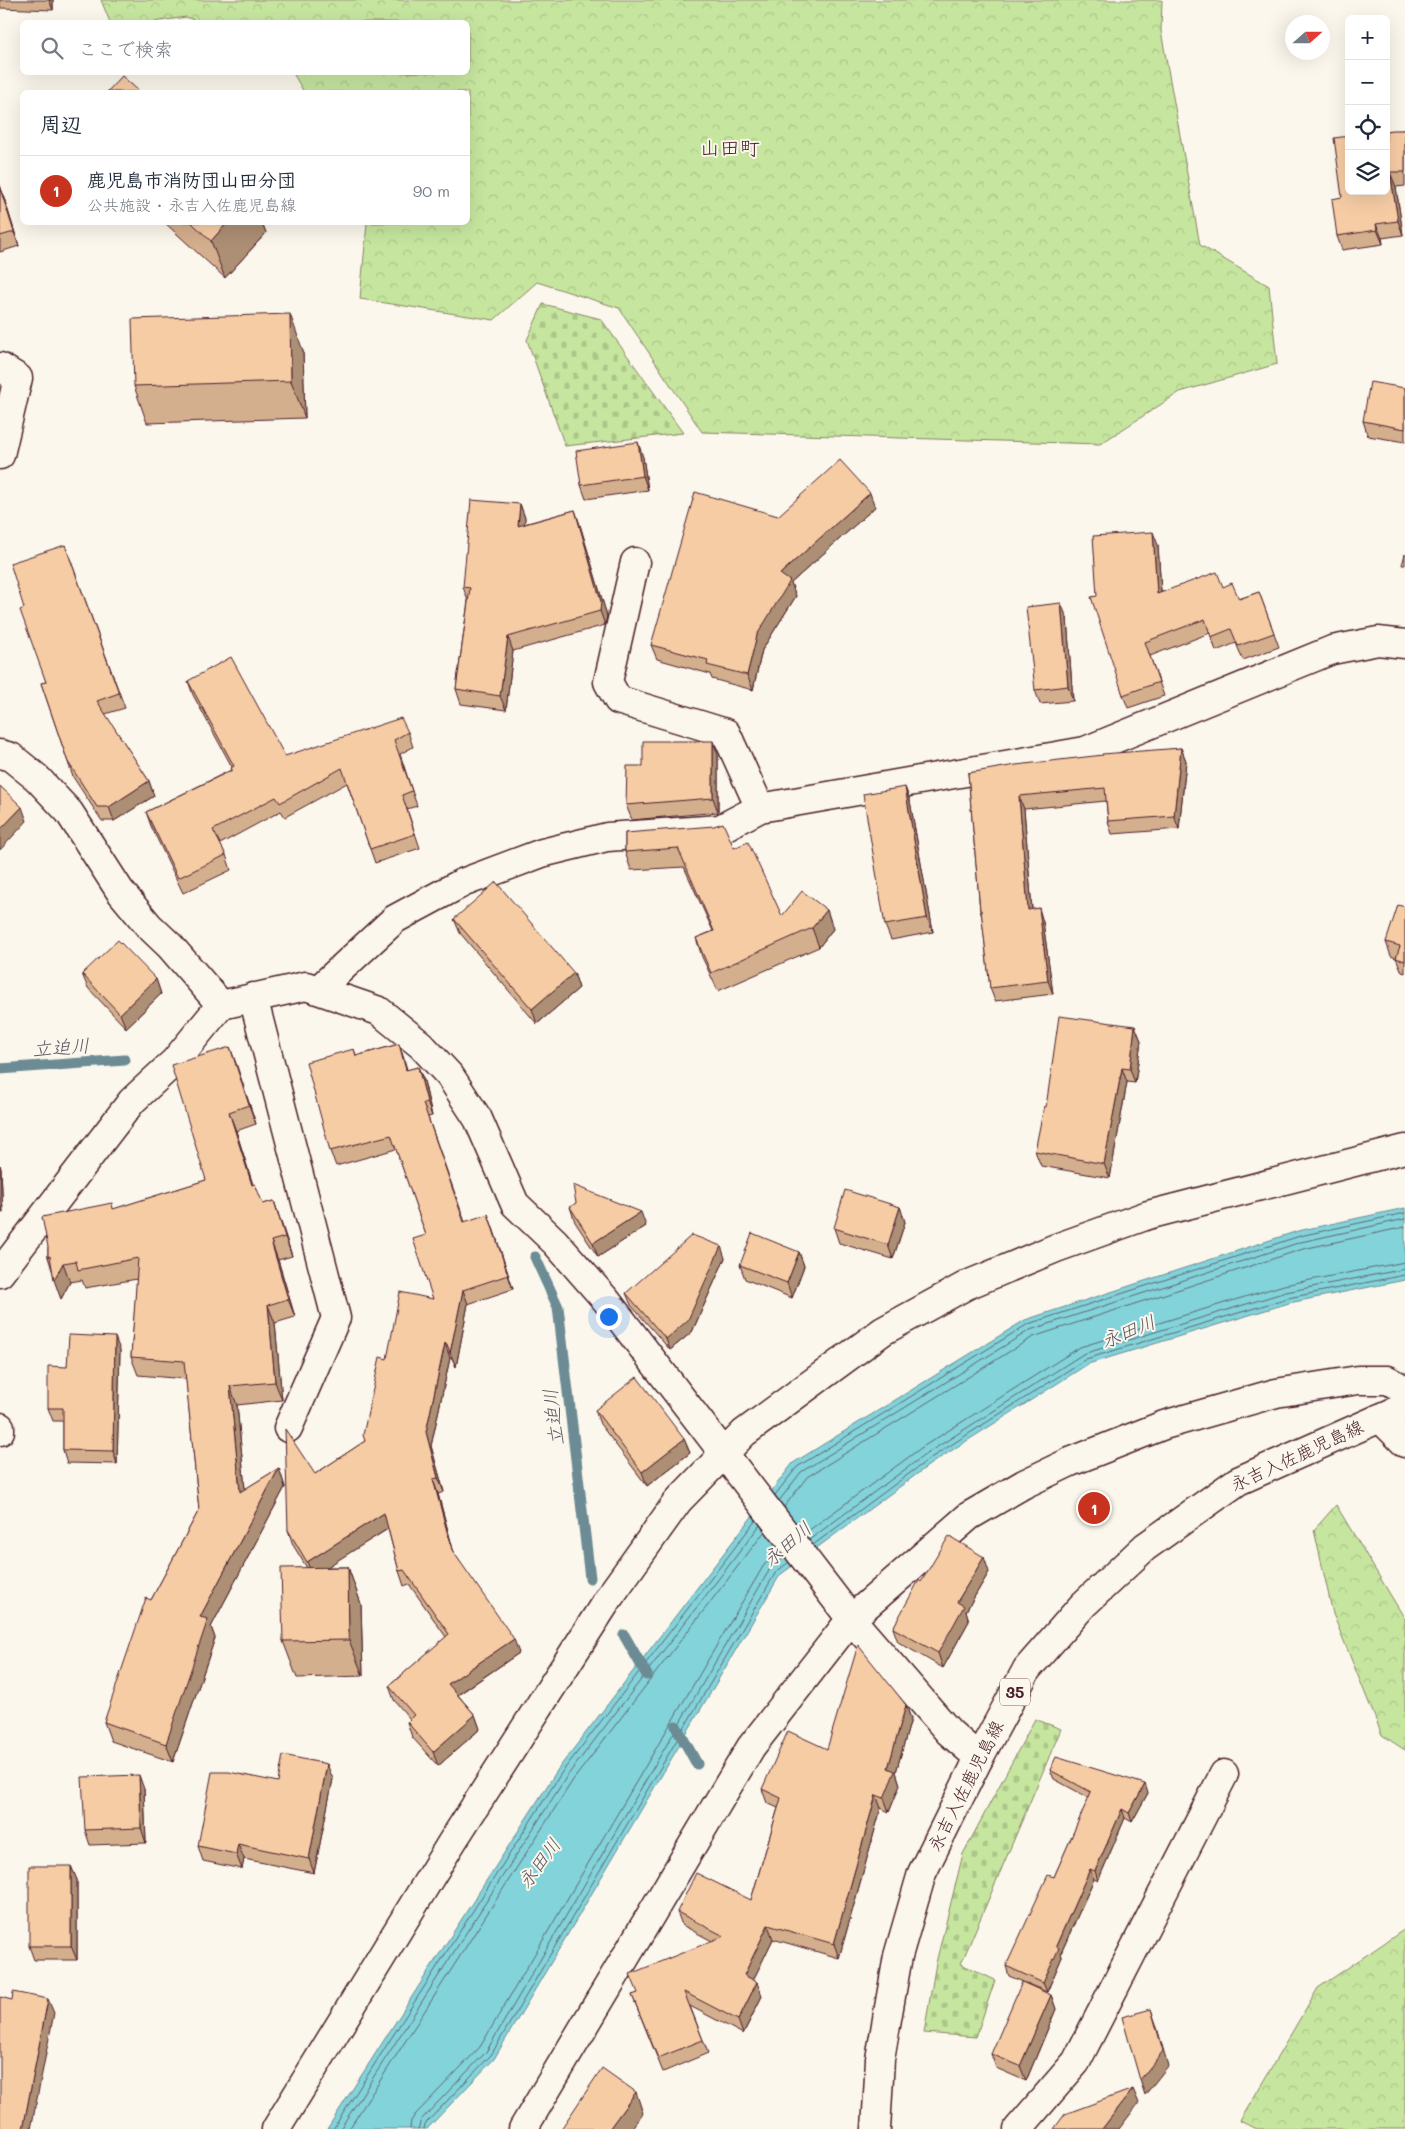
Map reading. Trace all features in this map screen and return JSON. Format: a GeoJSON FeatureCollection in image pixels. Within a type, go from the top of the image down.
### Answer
{"type":"FeatureCollection","features":[{"type":"Feature","properties":{"kind":"street"},"geometry":{"type":"LineString","coordinates":[[0,367],[18,378],[0,455]]}},
{"type":"Feature","properties":{"kind":"street"},"geometry":{"type":"LineString","coordinates":[[635,562],[608,682],[618,700],[726,733],[760,808]]}},
{"type":"Feature","properties":{"kind":"street"},"geometry":{"type":"LineString","coordinates":[[318,990],[395,919],[462,883],[542,853],[608,837],[720,829],[760,808],[1085,751],[1332,650],[1378,641],[1405,644]]}},
{"type":"Feature","properties":{"kind":"street"},"geometry":{"type":"LineString","coordinates":[[0,754],[11,757],[37,778],[69,812],[120,891],[148,926],[170,946],[221,1005]]}},
{"type":"Feature","properties":{"kind":"street"},"geometry":{"type":"LineString","coordinates":[[0,1273],[132,1101],[176,1061],[221,1005],[306,986],[379,1011],[421,1045],[450,1076],[478,1119],[515,1204],[555,1242],[606,1300],[851,1619],[949,1732],[979,1758]]}},
{"type":"Feature","properties":{"kind":"street"},"geometry":{"type":"LineString","coordinates":[[253,997],[336,1318],[288,1428]]}},
{"type":"Feature","properties":{"kind":"street"},"geometry":{"type":"LineString","coordinates":[[276,2129],[452,1842],[610,1596],[678,1501],[744,1433],[883,1331],[967,1286],[1056,1248],[1148,1215],[1405,1149]]}},
{"type":"Feature","properties":{"kind":"street"},"geometry":{"type":"LineString","coordinates":[[523,2129],[751,1747],[851,1619],[969,1516],[1024,1484],[1070,1462],[1164,1425],[1276,1393],[1358,1380],[1388,1380],[1405,1390]]}},
{"type":"Feature","properties":{"kind":"street","name":"永吉入佐鹿児島線"},"geometry":{"type":"LineString","coordinates":[[876,2129],[880,2060],[898,1956],[922,1874],[979,1758],[1027,1669],[1083,1605],[1145,1547],[1238,1481],[1405,1406]]}},
{"type":"Feature","properties":{"kind":"street"},"geometry":{"type":"LineString","coordinates":[[1380,1418],[1405,1442]]}},
{"type":"Feature","properties":{"kind":"street"},"geometry":{"type":"LineString","coordinates":[[1018,2129],[1076,2062],[1224,1774]]}},
{"type":"Feature","properties":{"kind":"green space"},"geometry":{"type":"Polygon","coordinates":[[[101,0],[1162,0],[1161,31],[1200,245],[1269,286],[1277,364],[1180,392],[1100,444],[702,432],[619,308],[537,282],[494,320],[360,299],[367,225],[470,225],[470,90],[303,90],[294,75],[470,75],[470,20],[194,20],[186,17],[166,20],[109,20],[101,0]]]}},
{"type":"Feature","properties":{"kind":"green space"},"geometry":{"type":"Polygon","coordinates":[[[543,304],[601,319],[683,433],[565,446],[527,340],[543,304]]]}},
{"type":"Feature","properties":{"kind":"green space"},"geometry":{"type":"Polygon","coordinates":[[[1336,1505],[1405,1619],[1405,1750],[1382,1735],[1333,1614],[1314,1530],[1336,1505]]]}},
{"type":"Feature","properties":{"kind":"green space"},"geometry":{"type":"Polygon","coordinates":[[[1035,1719],[1061,1729],[961,1964],[995,1980],[976,2037],[924,2033],[936,1963],[963,1854],[1035,1719]]]}},
{"type":"Feature","properties":{"kind":"green space"},"geometry":{"type":"Polygon","coordinates":[[[1405,1929],[1405,2129],[1256,2129],[1240,2121],[1318,1988],[1405,1929]]]}},
{"type":"Feature","properties":{"kind":"water","name":"永田川"},"geometry":{"type":"Polygon","coordinates":[[[1405,1208],[1405,1280],[1289,1303],[1088,1364],[932,1463],[780,1575],[494,2059],[427,2129],[327,2129],[558,1769],[793,1463],[1025,1320],[1298,1231],[1405,1208]]]}},
{"type":"Feature","properties":{"kind":"building"},"geometry":{"type":"Polygon","coordinates":[[[122,76],[138,90],[109,90],[122,76]]]}},
{"type":"Feature","properties":{"kind":"building"},"geometry":{"type":"Polygon","coordinates":[[[1390,130],[1405,130],[1405,172],[1390,172],[1390,130]]]}},
{"type":"Feature","properties":{"kind":"building"},"geometry":{"type":"Polygon","coordinates":[[[1345,137],[1345,195],[1390,195],[1390,172],[1398,221],[1376,224],[1377,230],[1337,236],[1332,199],[1342,197],[1334,138],[1345,137]]]}},
{"type":"Feature","properties":{"kind":"building"},"geometry":{"type":"Polygon","coordinates":[[[0,188],[14,232],[0,236],[0,188]]]}},
{"type":"Feature","properties":{"kind":"building"},"geometry":{"type":"Polygon","coordinates":[[[194,225],[225,225],[211,241],[194,225]]]}},
{"type":"Feature","properties":{"kind":"building"},"geometry":{"type":"Polygon","coordinates":[[[290,314],[291,381],[134,386],[132,319],[290,314]]]}},
{"type":"Feature","properties":{"kind":"building"},"geometry":{"type":"Polygon","coordinates":[[[1370,382],[1405,388],[1405,429],[1363,421],[1370,382]]]}},
{"type":"Feature","properties":{"kind":"building"},"geometry":{"type":"Polygon","coordinates":[[[638,442],[643,476],[581,485],[576,451],[638,442]]]}},
{"type":"Feature","properties":{"kind":"building"},"geometry":{"type":"Polygon","coordinates":[[[840,460],[870,493],[780,574],[790,581],[757,635],[747,675],[707,665],[708,660],[651,645],[695,492],[778,516],[840,460]]]}},
{"type":"Feature","properties":{"kind":"building"},"geometry":{"type":"Polygon","coordinates":[[[471,500],[520,504],[518,526],[575,510],[601,602],[600,611],[508,637],[500,696],[456,689],[470,588],[463,587],[471,500]]]}},
{"type":"Feature","properties":{"kind":"building"},"geometry":{"type":"Polygon","coordinates":[[[1153,532],[1157,594],[1217,572],[1223,587],[1232,583],[1239,599],[1259,592],[1274,633],[1238,646],[1231,629],[1211,637],[1205,619],[1145,642],[1159,682],[1123,695],[1091,597],[1097,596],[1093,536],[1153,532]]]}},
{"type":"Feature","properties":{"kind":"building"},"geometry":{"type":"Polygon","coordinates":[[[65,545],[119,693],[97,701],[149,781],[109,807],[97,807],[68,762],[41,683],[46,682],[20,610],[24,608],[10,563],[65,545]]]}},
{"type":"Feature","properties":{"kind":"building"},"geometry":{"type":"Polygon","coordinates":[[[1405,554],[1405,565],[1402,565],[1405,554]]]}},
{"type":"Feature","properties":{"kind":"building"},"geometry":{"type":"Polygon","coordinates":[[[1061,603],[1068,686],[1035,690],[1026,607],[1061,603]]]}},
{"type":"Feature","properties":{"kind":"building"},"geometry":{"type":"Polygon","coordinates":[[[231,657],[285,756],[401,718],[408,732],[394,740],[412,791],[402,795],[415,834],[370,849],[342,768],[280,803],[276,797],[213,830],[226,855],[178,878],[146,812],[232,770],[231,768],[234,766],[188,681],[231,657]]]}},
{"type":"Feature","properties":{"kind":"building"},"geometry":{"type":"Polygon","coordinates":[[[643,741],[713,741],[713,798],[626,805],[627,766],[643,766],[643,741]]]}},
{"type":"Feature","properties":{"kind":"building"},"geometry":{"type":"Polygon","coordinates":[[[1181,748],[1174,816],[1108,821],[1105,788],[1019,796],[1028,910],[1039,908],[1048,981],[990,988],[980,910],[968,773],[1102,754],[1181,748]]]}},
{"type":"Feature","properties":{"kind":"building"},"geometry":{"type":"Polygon","coordinates":[[[0,786],[22,807],[0,830],[0,786]]]}},
{"type":"Feature","properties":{"kind":"building"},"geometry":{"type":"Polygon","coordinates":[[[905,787],[927,918],[885,925],[863,794],[905,787]]]}},
{"type":"Feature","properties":{"kind":"building"},"geometry":{"type":"Polygon","coordinates":[[[723,823],[734,848],[748,842],[782,916],[802,891],[827,910],[812,928],[711,973],[696,938],[714,931],[678,848],[625,852],[625,833],[714,826],[723,823]]]}},
{"type":"Feature","properties":{"kind":"building"},"geometry":{"type":"Polygon","coordinates":[[[496,882],[574,973],[532,1009],[454,919],[496,882]]]}},
{"type":"Feature","properties":{"kind":"building"},"geometry":{"type":"Polygon","coordinates":[[[1398,905],[1405,907],[1405,961],[1396,958],[1400,946],[1386,942],[1398,905]]]}},
{"type":"Feature","properties":{"kind":"building"},"geometry":{"type":"Polygon","coordinates":[[[118,940],[156,979],[120,1014],[82,974],[118,940]]]}},
{"type":"Feature","properties":{"kind":"building"},"geometry":{"type":"Polygon","coordinates":[[[1059,1016],[1135,1026],[1130,1069],[1122,1068],[1104,1164],[1035,1151],[1044,1106],[1046,1107],[1059,1016]]]}},
{"type":"Feature","properties":{"kind":"building"},"geometry":{"type":"Polygon","coordinates":[[[399,1044],[406,1070],[418,1067],[427,1102],[423,1103],[464,1222],[488,1214],[508,1275],[463,1290],[450,1353],[445,1343],[426,1432],[438,1478],[433,1479],[452,1550],[514,1639],[448,1684],[475,1715],[433,1752],[407,1722],[414,1715],[389,1686],[449,1634],[404,1570],[399,1571],[384,1513],[307,1562],[288,1530],[285,1429],[315,1474],[365,1441],[363,1435],[380,1357],[387,1359],[400,1292],[433,1299],[413,1239],[426,1235],[391,1135],[330,1151],[306,1062],[354,1049],[356,1056],[399,1044]]]}},
{"type":"Feature","properties":{"kind":"building"},"geometry":{"type":"Polygon","coordinates":[[[230,1047],[249,1105],[229,1112],[252,1185],[255,1184],[263,1204],[274,1201],[285,1237],[271,1241],[288,1299],[268,1305],[275,1382],[230,1386],[240,1492],[279,1468],[200,1617],[208,1619],[166,1744],[104,1722],[146,1598],[151,1600],[199,1510],[184,1361],[131,1357],[138,1258],[78,1270],[76,1261],[63,1263],[54,1280],[50,1256],[48,1257],[42,1217],[112,1203],[113,1209],[206,1180],[171,1065],[230,1047]]]}},
{"type":"Feature","properties":{"kind":"building"},"geometry":{"type":"Polygon","coordinates":[[[573,1185],[641,1212],[593,1243],[570,1207],[576,1203],[573,1185]]]}},
{"type":"Feature","properties":{"kind":"building"},"geometry":{"type":"Polygon","coordinates":[[[845,1190],[900,1207],[888,1245],[834,1228],[845,1190]]]}},
{"type":"Feature","properties":{"kind":"building"},"geometry":{"type":"Polygon","coordinates":[[[752,1233],[799,1252],[787,1283],[740,1265],[752,1233]]]}},
{"type":"Feature","properties":{"kind":"building"},"geometry":{"type":"Polygon","coordinates":[[[692,1235],[721,1246],[688,1320],[666,1339],[626,1293],[692,1235]]]}},
{"type":"Feature","properties":{"kind":"building"},"geometry":{"type":"Polygon","coordinates":[[[69,1335],[115,1337],[113,1451],[63,1450],[63,1408],[48,1408],[48,1366],[67,1367],[69,1335]]]}},
{"type":"Feature","properties":{"kind":"building"},"geometry":{"type":"Polygon","coordinates":[[[637,1377],[684,1439],[642,1472],[595,1410],[637,1377]]]}},
{"type":"Feature","properties":{"kind":"building"},"geometry":{"type":"Polygon","coordinates":[[[949,1536],[984,1557],[957,1602],[964,1606],[938,1653],[893,1628],[919,1580],[921,1582],[949,1536]]]}},
{"type":"Feature","properties":{"kind":"building"},"geometry":{"type":"Polygon","coordinates":[[[348,1567],[349,1640],[283,1641],[281,1568],[348,1567]]]}},
{"type":"Feature","properties":{"kind":"building"},"geometry":{"type":"Polygon","coordinates":[[[858,1645],[906,1705],[888,1768],[895,1771],[884,1798],[876,1795],[834,1944],[768,1925],[744,1975],[757,1982],[738,2020],[684,1992],[703,2040],[658,2058],[632,1995],[638,1993],[630,1974],[724,1936],[677,1912],[696,1873],[751,1900],[781,1798],[762,1789],[788,1731],[827,1749],[858,1645]]]}},
{"type":"Feature","properties":{"kind":"building"},"geometry":{"type":"Polygon","coordinates":[[[283,1755],[327,1764],[309,1859],[238,1844],[236,1854],[198,1846],[212,1772],[229,1772],[278,1782],[283,1755]]]}},
{"type":"Feature","properties":{"kind":"building"},"geometry":{"type":"Polygon","coordinates":[[[1056,1757],[1145,1784],[1129,1813],[1122,1809],[1095,1871],[1090,1869],[1056,1946],[1059,1948],[1043,1983],[1006,1966],[1048,1875],[1054,1877],[1091,1792],[1050,1770],[1056,1757]]]}},
{"type":"Feature","properties":{"kind":"building"},"geometry":{"type":"Polygon","coordinates":[[[139,1775],[141,1828],[85,1830],[82,1777],[139,1775]]]}},
{"type":"Feature","properties":{"kind":"building"},"geometry":{"type":"Polygon","coordinates":[[[29,1866],[71,1866],[71,1946],[29,1946],[29,1866]]]}},
{"type":"Feature","properties":{"kind":"building"},"geometry":{"type":"Polygon","coordinates":[[[1022,1982],[1051,1995],[1020,2066],[991,2054],[1022,1982]]]}},
{"type":"Feature","properties":{"kind":"building"},"geometry":{"type":"Polygon","coordinates":[[[13,1992],[48,1999],[23,2129],[0,2129],[0,1997],[12,2000],[13,1992]]]}},
{"type":"Feature","properties":{"kind":"building"},"geometry":{"type":"Polygon","coordinates":[[[1151,2009],[1163,2051],[1140,2080],[1122,2017],[1151,2009]]]}},
{"type":"Feature","properties":{"kind":"building"},"geometry":{"type":"Polygon","coordinates":[[[602,2068],[636,2092],[609,2129],[561,2129],[602,2068]]]}},
{"type":"Feature","properties":{"kind":"building"},"geometry":{"type":"Polygon","coordinates":[[[1133,2089],[1102,2129],[1054,2129],[1065,2114],[1133,2089]]]}},
{"type":"Feature","properties":{"kind":"waterway","name":"立迫川"},"geometry":{"type":"LineString","coordinates":[[0,1069],[125,1060]]}},
{"type":"Feature","properties":{"kind":"waterway","name":"立迫川"},"geometry":{"type":"LineString","coordinates":[[535,1257],[558,1307],[590,1578]]}},
{"type":"Feature","properties":{"kind":"waterway","name":"立迫川"},"geometry":{"type":"LineString","coordinates":[[624,1635],[647,1675]]}},
{"type":"Feature","properties":{"kind":"waterway"},"geometry":{"type":"LineString","coordinates":[[676,1726],[697,1764]]}},
{"type":"Feature","properties":{"kind":"place","name":"鹿児島市消防団山田分団"},"geometry":{"type":"Point","coordinates":[1094,1508]}},
{"type":"Feature","properties":{"kind":"district","name":"山田町"},"geometry":{"type":"Point","coordinates":[730,148]}}]}
